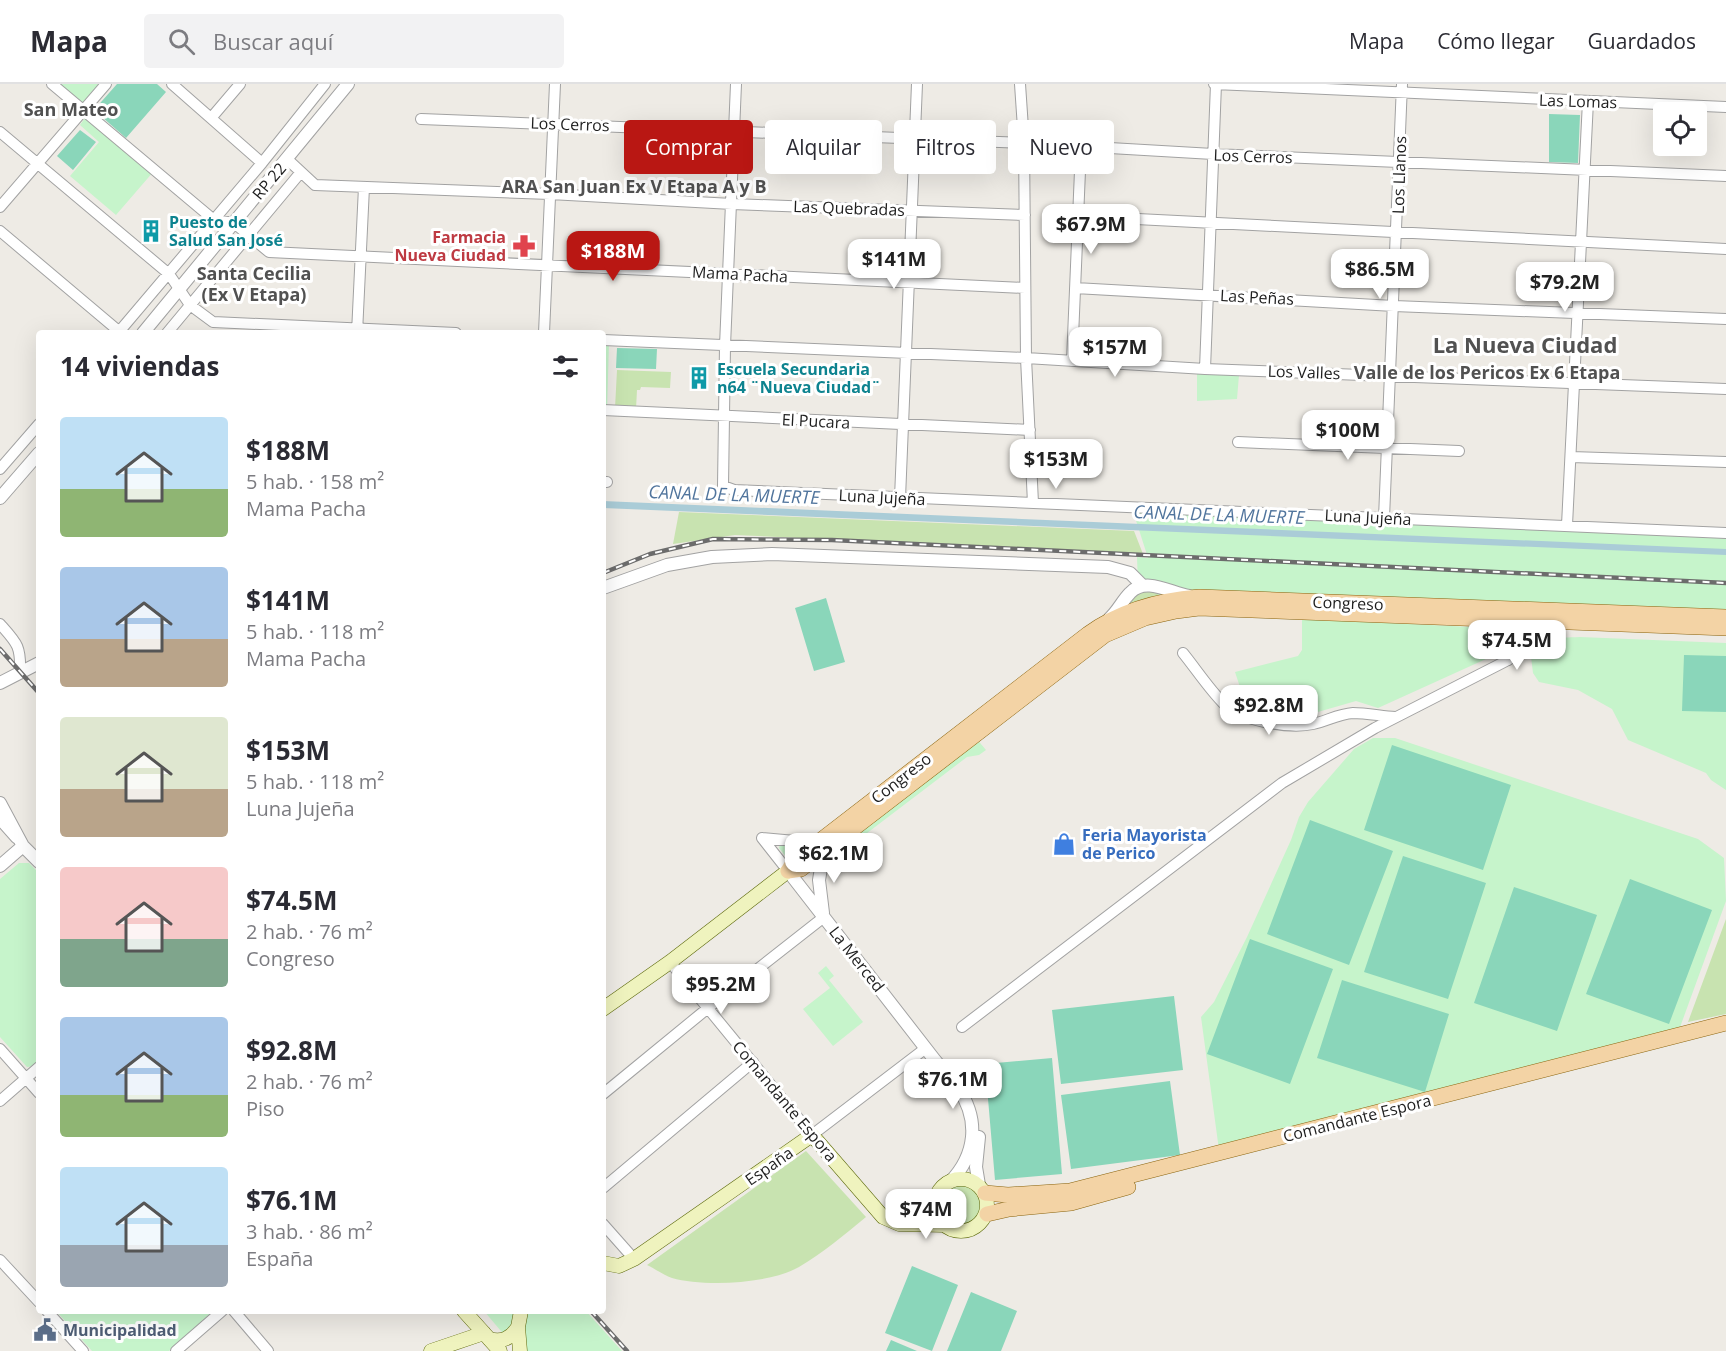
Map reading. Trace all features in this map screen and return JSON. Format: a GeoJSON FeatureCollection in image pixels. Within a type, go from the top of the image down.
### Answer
{"type":"FeatureCollection","features":[{"type":"Feature","properties":{"kind":"main road","name":"Congreso"},"geometry":{"type":"LineString","coordinates":[[788,871],[801,869],[821,847],[1103,623],[1149,606],[1199,597],[1726,617]]}},
{"type":"Feature","properties":{"kind":"main road","name":"Congreso"},"geometry":{"type":"LineString","coordinates":[[821,847],[1105,635],[1145,618],[1176,610],[1199,608],[1726,628]]}},
{"type":"Feature","properties":{"kind":"main road"},"geometry":{"type":"LineString","coordinates":[[606,1007],[670,962],[788,871]]}},
{"type":"Feature","properties":{"kind":"main road","name":"Comandante Espora"},"geometry":{"type":"LineString","coordinates":[[982,1189],[1008,1195],[1070,1191],[1726,1023]]}},
{"type":"Feature","properties":{"kind":"main road","name":"Comandante Espora"},"geometry":{"type":"LineString","coordinates":[[987,1214],[1009,1209],[1071,1203],[1190,1170],[1726,1033]]}},
{"type":"Feature","properties":{"kind":"main road","name":"Comandante Espora"},"geometry":{"type":"LineString","coordinates":[[812,1135],[883,1217],[899,1224],[944,1225]]}},
{"type":"Feature","properties":{"kind":"main road","name":"España"},"geometry":{"type":"LineString","coordinates":[[606,1264],[619,1266],[634,1259],[812,1135]]}},
{"type":"Feature","properties":{"kind":"main road"},"geometry":{"type":"LineString","coordinates":[[910,1224],[935,1202],[942,1187],[960,1179],[970,1180],[982,1189],[988,1203],[987,1214],[982,1223],[974,1229],[963,1232],[953,1230],[944,1225],[935,1211],[935,1202]]}},
{"type":"Feature","properties":{"kind":"main road"},"geometry":{"type":"LineString","coordinates":[[470,1314],[500,1351]]}},
{"type":"Feature","properties":{"kind":"main road"},"geometry":{"type":"LineString","coordinates":[[431,1351],[486,1336],[504,1339],[512,1335],[520,1316]]}},
{"type":"Feature","properties":{"kind":"main road"},"geometry":{"type":"LineString","coordinates":[[520,1316],[520,1351]]}},
{"type":"Feature","properties":{"kind":"street"},"geometry":{"type":"LineString","coordinates":[[52,84],[214,220],[234,223]]}},
{"type":"Feature","properties":{"kind":"street"},"geometry":{"type":"LineString","coordinates":[[0,207],[106,84]]}},
{"type":"Feature","properties":{"kind":"street"},"geometry":{"type":"LineString","coordinates":[[172,84],[262,163]]}},
{"type":"Feature","properties":{"kind":"street"},"geometry":{"type":"LineString","coordinates":[[212,117],[240,84]]}},
{"type":"Feature","properties":{"kind":"street"},"geometry":{"type":"LineString","coordinates":[[122,330],[325,84]]}},
{"type":"Feature","properties":{"kind":"street","name":"RP 22"},"geometry":{"type":"LineString","coordinates":[[146,330],[348,84]]}},
{"type":"Feature","properties":{"kind":"street"},"geometry":{"type":"LineString","coordinates":[[544,330],[555,84]]}},
{"type":"Feature","properties":{"kind":"street"},"geometry":{"type":"LineString","coordinates":[[734,120],[736,84]]}},
{"type":"Feature","properties":{"kind":"street"},"geometry":{"type":"LineString","coordinates":[[916,120],[917,84]]}},
{"type":"Feature","properties":{"kind":"street"},"geometry":{"type":"LineString","coordinates":[[1020,84],[1022,120]]}},
{"type":"Feature","properties":{"kind":"street"},"geometry":{"type":"LineString","coordinates":[[1205,369],[1215,84]]}},
{"type":"Feature","properties":{"kind":"street","name":"Las Lomas"},"geometry":{"type":"LineString","coordinates":[[1215,84],[1402,88],[1588,101],[1726,107]]}},
{"type":"Feature","properties":{"kind":"street","name":"Los Llanos"},"geometry":{"type":"LineString","coordinates":[[1384,518],[1402,88]]}},
{"type":"Feature","properties":{"kind":"street"},"geometry":{"type":"LineString","coordinates":[[1568,525],[1588,101]]}},
{"type":"Feature","properties":{"kind":"street","name":"Los Cerros"},"geometry":{"type":"LineString","coordinates":[[421,118],[624,127]]}},
{"type":"Feature","properties":{"kind":"street"},"geometry":{"type":"LineString","coordinates":[[0,132],[169,274],[190,305],[213,322],[341,330]]}},
{"type":"Feature","properties":{"kind":"street","name":"Los Cerros"},"geometry":{"type":"LineString","coordinates":[[753,132],[894,137]]}},
{"type":"Feature","properties":{"kind":"street","name":"Los Cerros"},"geometry":{"type":"LineString","coordinates":[[1114,149],[1726,177]]}},
{"type":"Feature","properties":{"kind":"street","name":"Las Quebradas"},"geometry":{"type":"LineString","coordinates":[[287,159],[315,185],[1025,215]]}},
{"type":"Feature","properties":{"kind":"street"},"geometry":{"type":"LineString","coordinates":[[169,330],[301,172]]}},
{"type":"Feature","properties":{"kind":"street"},"geometry":{"type":"LineString","coordinates":[[723,416],[732,174]]}},
{"type":"Feature","properties":{"kind":"street"},"geometry":{"type":"LineString","coordinates":[[900,498],[913,174]]}},
{"type":"Feature","properties":{"kind":"street"},"geometry":{"type":"LineString","coordinates":[[1024,174],[1024,288],[1033,503]]}},
{"type":"Feature","properties":{"kind":"street"},"geometry":{"type":"LineString","coordinates":[[1072,362],[1080,174]]}},
{"type":"Feature","properties":{"kind":"street"},"geometry":{"type":"LineString","coordinates":[[357,330],[364,187]]}},
{"type":"Feature","properties":{"kind":"street"},"geometry":{"type":"LineString","coordinates":[[1078,216],[1726,249]]}},
{"type":"Feature","properties":{"kind":"street","name":"Mama Pacha"},"geometry":{"type":"LineString","coordinates":[[234,223],[269,252],[1024,288]]}},
{"type":"Feature","properties":{"kind":"street"},"geometry":{"type":"LineString","coordinates":[[0,231],[116,330]]}},
{"type":"Feature","properties":{"kind":"street","name":"Las Peñas"},"geometry":{"type":"LineString","coordinates":[[1075,288],[1394,306],[1726,319]]}},
{"type":"Feature","properties":{"kind":"street","name":"Los Valles"},"geometry":{"type":"LineString","coordinates":[[606,340],[1026,358],[1205,369],[1726,388]]}},
{"type":"Feature","properties":{"kind":"street","name":"El Pucara"},"geometry":{"type":"LineString","coordinates":[[606,410],[1030,430]]}},
{"type":"Feature","properties":{"kind":"street","name":"Luna Jujeña"},"geometry":{"type":"LineString","coordinates":[[723,416],[723,486],[735,490],[1726,533]]}},
{"type":"Feature","properties":{"kind":"street"},"geometry":{"type":"LineString","coordinates":[[0,469],[36,427]]}},
{"type":"Feature","properties":{"kind":"street"},"geometry":{"type":"LineString","coordinates":[[1238,442],[1459,451]]}},
{"type":"Feature","properties":{"kind":"street"},"geometry":{"type":"LineString","coordinates":[[0,496],[36,456]]}},
{"type":"Feature","properties":{"kind":"street"},"geometry":{"type":"LineString","coordinates":[[1571,457],[1726,462]]}},
{"type":"Feature","properties":{"kind":"street"},"geometry":{"type":"LineString","coordinates":[[606,587],[667,565],[712,557],[772,554],[1108,567],[1130,573],[1142,585]]}},
{"type":"Feature","properties":{"kind":"street"},"geometry":{"type":"LineString","coordinates":[[1103,623],[1121,606],[1129,594],[1142,585],[1199,597]]}},
{"type":"Feature","properties":{"kind":"street"},"geometry":{"type":"LineString","coordinates":[[1508,660],[1522,640],[1523,633],[1521,626],[1512,620]]}},
{"type":"Feature","properties":{"kind":"street"},"geometry":{"type":"LineString","coordinates":[[962,1026],[1282,783],[1396,717],[1508,660],[1551,627],[1570,622]]}},
{"type":"Feature","properties":{"kind":"street"},"geometry":{"type":"LineString","coordinates":[[0,624],[18,645],[20,672]]}},
{"type":"Feature","properties":{"kind":"street"},"geometry":{"type":"LineString","coordinates":[[1183,653],[1224,705],[1236,713],[1253,719],[1293,725],[1313,724],[1336,715],[1354,713],[1396,717]]}},
{"type":"Feature","properties":{"kind":"street"},"geometry":{"type":"LineString","coordinates":[[0,683],[36,664]]}},
{"type":"Feature","properties":{"kind":"street"},"geometry":{"type":"LineString","coordinates":[[0,803],[23,846]]}},
{"type":"Feature","properties":{"kind":"street"},"geometry":{"type":"LineString","coordinates":[[0,820],[36,859]]}},
{"type":"Feature","properties":{"kind":"street"},"geometry":{"type":"LineString","coordinates":[[606,1092],[824,917],[819,879],[821,847],[762,838],[788,871]]}},
{"type":"Feature","properties":{"kind":"street"},"geometry":{"type":"LineString","coordinates":[[0,866],[23,846]]}},
{"type":"Feature","properties":{"kind":"street","name":"La Merced"},"geometry":{"type":"LineString","coordinates":[[788,871],[926,1048]]}},
{"type":"Feature","properties":{"kind":"street","name":"Comandante Espora"},"geometry":{"type":"LineString","coordinates":[[670,962],[812,1135]]}},
{"type":"Feature","properties":{"kind":"street"},"geometry":{"type":"LineString","coordinates":[[926,1048],[965,1100],[972,1123],[970,1149],[964,1165],[950,1182]]}},
{"type":"Feature","properties":{"kind":"street"},"geometry":{"type":"LineString","coordinates":[[926,1048],[938,1056],[965,1086],[974,1102],[979,1126],[976,1167],[982,1189]]}},
{"type":"Feature","properties":{"kind":"street","name":"España"},"geometry":{"type":"LineString","coordinates":[[812,1135],[926,1048]]}},
{"type":"Feature","properties":{"kind":"street"},"geometry":{"type":"LineString","coordinates":[[0,1049],[36,1090]]}},
{"type":"Feature","properties":{"kind":"street"},"geometry":{"type":"LineString","coordinates":[[606,1185],[753,1062]]}},
{"type":"Feature","properties":{"kind":"street"},"geometry":{"type":"LineString","coordinates":[[0,1101],[36,1070]]}},
{"type":"Feature","properties":{"kind":"street"},"geometry":{"type":"LineString","coordinates":[[606,1227],[634,1259]]}},
{"type":"Feature","properties":{"kind":"street"},"geometry":{"type":"LineString","coordinates":[[0,1260],[36,1296]]}},
{"type":"Feature","properties":{"kind":"street"},"geometry":{"type":"LineString","coordinates":[[50,1314],[83,1351]]}},
{"type":"Feature","properties":{"kind":"street"},"geometry":{"type":"LineString","coordinates":[[176,1351],[219,1314]]}},
{"type":"Feature","properties":{"kind":"street"},"geometry":{"type":"LineString","coordinates":[[237,1314],[268,1351]]}},
{"type":"Feature","properties":{"kind":"green space"},"geometry":{"type":"Polygon","coordinates":[[[60,84],[102,84],[84,104],[60,84]]]}},
{"type":"Feature","properties":{"kind":"green space"},"geometry":{"type":"Polygon","coordinates":[[[117,84],[157,84],[166,92],[126,138],[94,110],[117,84]]]}},
{"type":"Feature","properties":{"kind":"green space"},"geometry":{"type":"Polygon","coordinates":[[[1549,114],[1580,115],[1578,163],[1549,162],[1549,114]]]}},
{"type":"Feature","properties":{"kind":"green space"},"geometry":{"type":"Polygon","coordinates":[[[87,115],[154,171],[116,215],[70,176],[99,142],[80,125],[87,115]]]}},
{"type":"Feature","properties":{"kind":"green space"},"geometry":{"type":"Polygon","coordinates":[[[80,130],[96,142],[73,170],[57,156],[80,130]]]}},
{"type":"Feature","properties":{"kind":"green space"},"geometry":{"type":"Polygon","coordinates":[[[606,344],[609,344],[607,410],[606,344]]]}},
{"type":"Feature","properties":{"kind":"green space"},"geometry":{"type":"Polygon","coordinates":[[[617,348],[657,349],[656,369],[616,368],[617,348]]]}},
{"type":"Feature","properties":{"kind":"green space"},"geometry":{"type":"Polygon","coordinates":[[[617,370],[671,372],[670,388],[641,387],[637,390],[636,409],[615,408],[617,370]]]}},
{"type":"Feature","properties":{"kind":"green space"},"geometry":{"type":"Polygon","coordinates":[[[1197,373],[1239,375],[1237,399],[1197,401],[1197,373]]]}},
{"type":"Feature","properties":{"kind":"green space"},"geometry":{"type":"Polygon","coordinates":[[[1133,511],[1726,538],[1726,615],[1185,595],[1138,584],[1137,557],[1148,558],[1133,511]]]}},
{"type":"Feature","properties":{"kind":"green space"},"geometry":{"type":"Polygon","coordinates":[[[679,512],[1134,531],[1143,554],[735,535],[673,544],[679,512]]]}},
{"type":"Feature","properties":{"kind":"green space"},"geometry":{"type":"Polygon","coordinates":[[[1156,591],[1161,595],[1127,607],[1129,601],[1138,592],[1156,591]]]}},
{"type":"Feature","properties":{"kind":"green space"},"geometry":{"type":"Polygon","coordinates":[[[826,598],[845,662],[814,671],[795,608],[826,598]]]}},
{"type":"Feature","properties":{"kind":"green space"},"geometry":{"type":"Polygon","coordinates":[[[1302,619],[1494,628],[1502,630],[1513,638],[1513,645],[1378,708],[1356,701],[1297,718],[1268,715],[1247,708],[1235,672],[1298,656],[1302,650],[1302,619]]]}},
{"type":"Feature","properties":{"kind":"green space"},"geometry":{"type":"Polygon","coordinates":[[[1580,637],[1726,643],[1726,790],[1711,780],[1706,773],[1628,740],[1612,709],[1578,690],[1539,682],[1533,673],[1531,657],[1537,650],[1552,640],[1580,637]]]}},
{"type":"Feature","properties":{"kind":"green space"},"geometry":{"type":"Polygon","coordinates":[[[1684,655],[1726,656],[1726,712],[1682,711],[1684,655]]]}},
{"type":"Feature","properties":{"kind":"green space"},"geometry":{"type":"Polygon","coordinates":[[[976,738],[986,750],[979,755],[967,757],[854,843],[850,839],[976,738]]]}},
{"type":"Feature","properties":{"kind":"green space"},"geometry":{"type":"Polygon","coordinates":[[[1373,738],[1395,738],[1698,839],[1724,858],[1726,901],[1679,1030],[1219,1150],[1201,1017],[1214,1002],[1247,937],[1291,840],[1299,817],[1308,802],[1354,749],[1373,738]]]}},
{"type":"Feature","properties":{"kind":"green space"},"geometry":{"type":"Polygon","coordinates":[[[1392,745],[1511,785],[1483,870],[1364,830],[1392,745]]]}},
{"type":"Feature","properties":{"kind":"green space"},"geometry":{"type":"Polygon","coordinates":[[[1310,820],[1393,851],[1349,965],[1267,934],[1310,820]]]}},
{"type":"Feature","properties":{"kind":"green space"},"geometry":{"type":"Polygon","coordinates":[[[780,844],[803,847],[790,859],[779,848],[780,844]]]}},
{"type":"Feature","properties":{"kind":"green space"},"geometry":{"type":"Polygon","coordinates":[[[1403,856],[1486,883],[1448,999],[1364,972],[1403,856]]]}},
{"type":"Feature","properties":{"kind":"green space"},"geometry":{"type":"Polygon","coordinates":[[[19,863],[29,863],[36,870],[35,1066],[27,1067],[0,1037],[0,879],[19,863]]]}},
{"type":"Feature","properties":{"kind":"green space"},"geometry":{"type":"Polygon","coordinates":[[[1630,879],[1712,910],[1669,1024],[1586,994],[1630,879]]]}},
{"type":"Feature","properties":{"kind":"green space"},"geometry":{"type":"Polygon","coordinates":[[[1514,887],[1597,915],[1557,1031],[1474,1003],[1514,887]]]}},
{"type":"Feature","properties":{"kind":"green space"},"geometry":{"type":"Polygon","coordinates":[[[1726,919],[1726,1014],[1688,1022],[1726,919]]]}},
{"type":"Feature","properties":{"kind":"green space"},"geometry":{"type":"Polygon","coordinates":[[[1250,939],[1333,969],[1290,1084],[1207,1054],[1250,939]]]}},
{"type":"Feature","properties":{"kind":"green space"},"geometry":{"type":"Polygon","coordinates":[[[826,966],[834,976],[829,980],[863,1022],[833,1046],[803,1009],[830,988],[818,973],[826,966]]]}},
{"type":"Feature","properties":{"kind":"green space"},"geometry":{"type":"Polygon","coordinates":[[[1342,980],[1449,1014],[1425,1092],[1317,1058],[1342,980]]]}},
{"type":"Feature","properties":{"kind":"green space"},"geometry":{"type":"Polygon","coordinates":[[[1174,996],[1183,1070],[1061,1084],[1052,1010],[1174,996]]]}},
{"type":"Feature","properties":{"kind":"green space"},"geometry":{"type":"Polygon","coordinates":[[[1052,1058],[1062,1174],[995,1180],[985,1064],[1052,1058]]]}},
{"type":"Feature","properties":{"kind":"green space"},"geometry":{"type":"Polygon","coordinates":[[[1170,1081],[1180,1155],[1071,1169],[1061,1095],[1170,1081]]]}},
{"type":"Feature","properties":{"kind":"green space"},"geometry":{"type":"Polygon","coordinates":[[[806,1151],[866,1217],[825,1250],[787,1273],[737,1282],[685,1281],[672,1278],[647,1265],[806,1151]]]}},
{"type":"Feature","properties":{"kind":"green space"},"geometry":{"type":"Polygon","coordinates":[[[961,1183],[977,1189],[983,1205],[977,1221],[961,1227],[945,1221],[939,1205],[945,1189],[961,1183]]]}},
{"type":"Feature","properties":{"kind":"green space"},"geometry":{"type":"Polygon","coordinates":[[[912,1266],[958,1285],[932,1351],[885,1333],[912,1266]]]}},
{"type":"Feature","properties":{"kind":"green space"},"geometry":{"type":"Polygon","coordinates":[[[971,1292],[1017,1311],[1001,1351],[947,1351],[971,1292]]]}},
{"type":"Feature","properties":{"kind":"green space"},"geometry":{"type":"Polygon","coordinates":[[[59,1314],[210,1314],[169,1351],[92,1351],[59,1314]]]}},
{"type":"Feature","properties":{"kind":"green space"},"geometry":{"type":"Polygon","coordinates":[[[487,1314],[517,1314],[506,1337],[487,1314]]]}},
{"type":"Feature","properties":{"kind":"green space"},"geometry":{"type":"Polygon","coordinates":[[[526,1314],[589,1314],[622,1351],[525,1351],[524,1328],[526,1314]]]}},
{"type":"Feature","properties":{"kind":"green space"},"geometry":{"type":"Polygon","coordinates":[[[891,1340],[917,1351],[886,1351],[891,1340]]]}},
{"type":"Feature","properties":{"kind":"water"},"geometry":{"type":"Polygon","coordinates":[[[606,501],[1726,549],[1726,555],[606,508],[606,501]]]}},
{"type":"Feature","properties":{"kind":"railway"},"geometry":{"type":"LineString","coordinates":[[606,572],[650,554],[713,539],[832,540],[1726,583]]}},
{"type":"Feature","properties":{"kind":"railway"},"geometry":{"type":"LineString","coordinates":[[0,649],[36,690]]}},
{"type":"Feature","properties":{"kind":"railway"},"geometry":{"type":"LineString","coordinates":[[594,1314],[627,1351]]}},
{"type":"Feature","properties":{"kind":"place","name":"Puesto de Salud San José"},"geometry":{"type":"Point","coordinates":[151,231]}},
{"type":"Feature","properties":{"kind":"place","name":"Farmacia Nueva Ciudad"},"geometry":{"type":"Point","coordinates":[524,246]}},
{"type":"Feature","properties":{"kind":"place","name":"Escuela Secundaria n64 ¨Nueva Ciudad¨"},"geometry":{"type":"Point","coordinates":[699,378]}},
{"type":"Feature","properties":{"kind":"place","name":"Feria Mayorista de Perico"},"geometry":{"type":"Point","coordinates":[1064,844]}},
{"type":"Feature","properties":{"kind":"place","name":"Municipalidad"},"geometry":{"type":"Point","coordinates":[45,1330]}},
{"type":"Feature","properties":{"kind":"district","name":"San Mateo"},"geometry":{"type":"Point","coordinates":[71,109]}},
{"type":"Feature","properties":{"kind":"district","name":"ARA San Juan Ex V Etapa A y B"},"geometry":{"type":"Point","coordinates":[634,186]}},
{"type":"Feature","properties":{"kind":"district","name":"Santa Cecilia (Ex V Etapa)"},"geometry":{"type":"Point","coordinates":[254,283]}},
{"type":"Feature","properties":{"kind":"district","name":"La Nueva Ciudad"},"geometry":{"type":"Point","coordinates":[1525,344]}},
{"type":"Feature","properties":{"kind":"district","name":"Valle de los Pericos Ex 6 Etapa"},"geometry":{"type":"Point","coordinates":[1487,372]}},
{"type":"Feature","properties":{"kind":"water label","name":"CANAL DE LA MUERTE"},"geometry":{"type":"Point","coordinates":[734,494]}},
{"type":"Feature","properties":{"kind":"water label","name":"CANAL DE LA MUERTE"},"geometry":{"type":"Point","coordinates":[1219,514]}}]}
